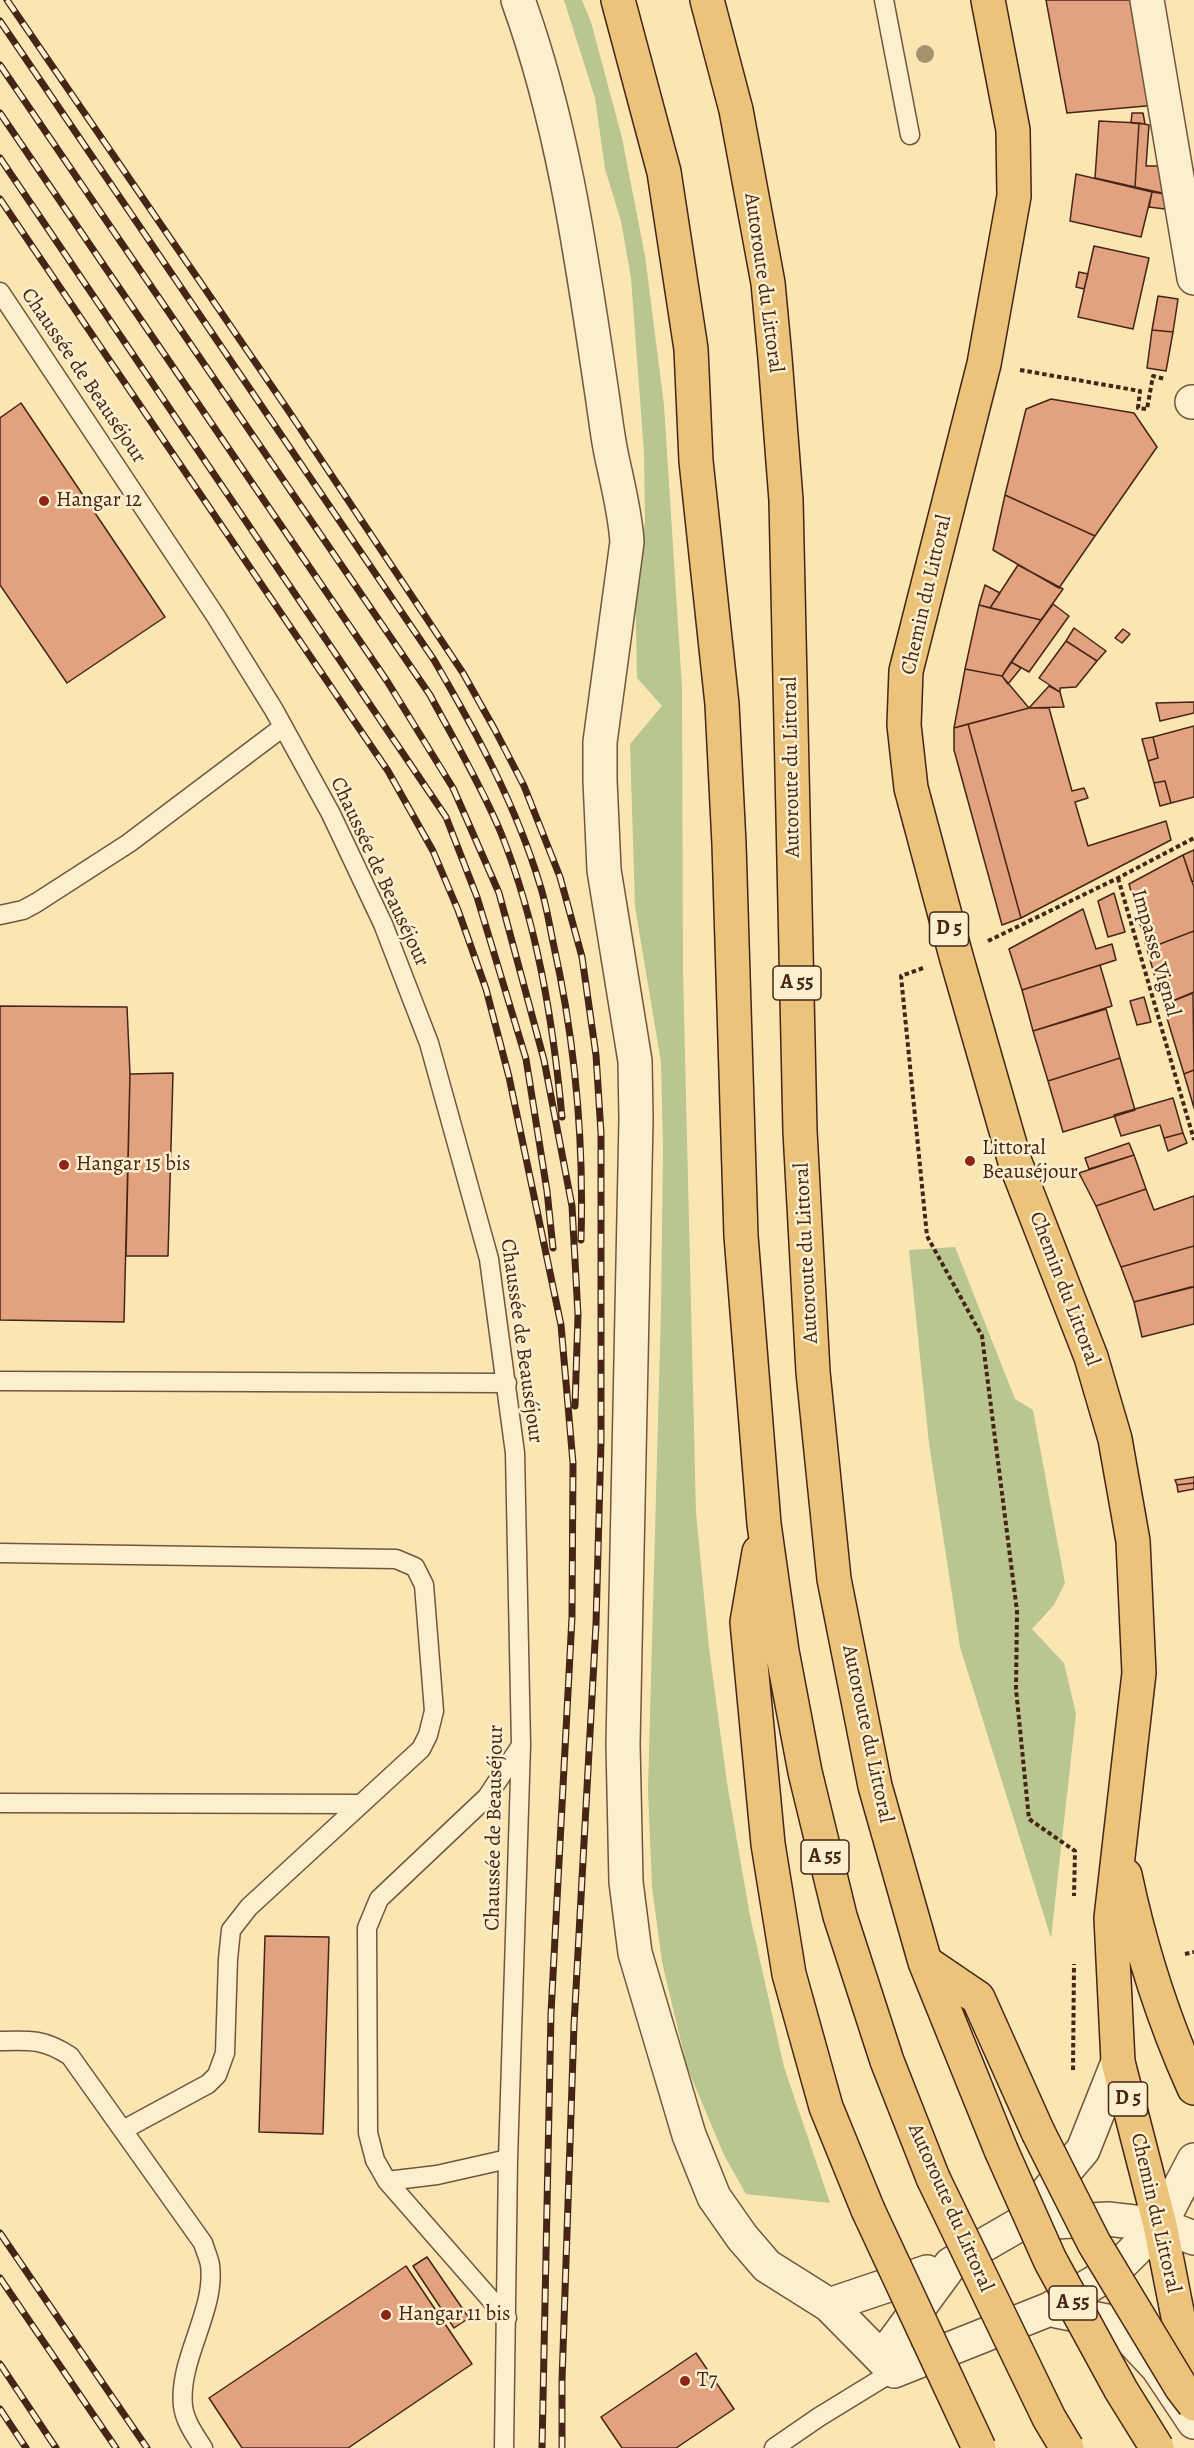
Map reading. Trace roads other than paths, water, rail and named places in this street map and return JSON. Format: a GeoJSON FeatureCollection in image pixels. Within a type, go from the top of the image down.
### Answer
{"type":"FeatureCollection","features":[{"type":"Feature","properties":{"kind":"main road","name":"Autoroute du Littoral"},"geometry":{"type":"LineString","coordinates":[[618,0],[664,172],[691,349],[696,461],[708,556],[722,704],[729,844],[741,1236],[764,1524],[782,1651],[805,1772],[840,1916],[887,2061],[933,2178],[1044,2408],[1068,2448]]}},
{"type":"Feature","properties":{"kind":"main road","name":"Autoroute du Littoral"},"geometry":{"type":"LineString","coordinates":[[706,0],[736,110],[768,283],[776,358],[786,500],[800,1131],[813,1372],[834,1579],[875,1786],[925,1962],[1001,2150],[1050,2260],[1121,2391],[1157,2448]]}},
{"type":"Feature","properties":{"kind":"main road","name":"Chemin du Littoral"},"geometry":{"type":"LineString","coordinates":[[988,0],[1013,130],[1014,196],[984,364],[906,671],[904,725],[912,788],[956,956],[1016,1162],[1090,1357],[1115,1439],[1133,1541],[1139,1673],[1111,1918],[1118,2062],[1160,2225],[1194,2398]]}},
{"type":"Feature","properties":{"kind":"main road"},"geometry":{"type":"LineString","coordinates":[[764,1524],[747,1622],[768,1844],[789,1974],[826,2107],[868,2210],[979,2448]]}},
{"type":"Feature","properties":{"kind":"main road","name":"Chemin du Littoral"},"geometry":{"type":"LineString","coordinates":[[1120,1850],[1137,1934],[1171,2037],[1194,2088]]}},
{"type":"Feature","properties":{"kind":"main road"},"geometry":{"type":"LineString","coordinates":[[925,1962],[978,1998],[1038,2132],[1094,2243],[1181,2387],[1194,2404]]}},
{"type":"Feature","properties":{"kind":"street"},"geometry":{"type":"LineString","coordinates":[[518,0],[537,52],[561,147],[578,232],[611,451],[627,532],[600,742],[600,780],[604,870],[635,1061],[636,1119],[623,1744],[626,1882],[635,1953],[689,2135],[714,2197],[766,2266],[829,2305],[888,2364]]}},
{"type":"Feature","properties":{"kind":"street"},"geometry":{"type":"LineString","coordinates":[[1147,0],[1194,278]]}},
{"type":"Feature","properties":{"kind":"street"},"geometry":{"type":"LineString","coordinates":[[829,2305],[951,2264],[1020,2224],[1083,2150],[1118,2062]]}},
{"type":"Feature","properties":{"kind":"street"},"geometry":{"type":"LineString","coordinates":[[888,2364],[1050,2309],[1097,2281],[1115,2268],[1160,2225],[1194,2160]]}},
{"type":"Feature","properties":{"kind":"street"},"geometry":{"type":"LineString","coordinates":[[1020,2224],[1108,2219],[1160,2225],[1194,2238]]}},
{"type":"Feature","properties":{"kind":"street"},"geometry":{"type":"LineString","coordinates":[[888,2364],[951,2264]]}},
{"type":"Feature","properties":{"kind":"street"},"geometry":{"type":"LineString","coordinates":[[1050,2309],[1116,2323],[1158,2368],[1194,2422]]}},
{"type":"Feature","properties":{"kind":"lane"},"geometry":{"type":"LineString","coordinates":[[884,0],[910,135]]}},
{"type":"Feature","properties":{"kind":"lane","name":"Chaussée de Beauséjour"},"geometry":{"type":"LineString","coordinates":[[0,292],[215,615],[283,727],[331,814],[383,924],[429,1044],[489,1259],[515,1453],[521,1745],[508,2159],[504,2448]]}},
{"type":"Feature","properties":{"kind":"lane"},"geometry":{"type":"LineString","coordinates":[[0,915],[23,910],[36,903],[129,843],[283,727]]}},
{"type":"Feature","properties":{"kind":"lane"},"geometry":{"type":"LineString","coordinates":[[0,1381],[507,1383]]}},
{"type":"Feature","properties":{"kind":"lane"},"geometry":{"type":"LineString","coordinates":[[0,1553],[396,1559],[415,1567],[424,1585],[434,1711],[428,1736],[421,1749],[249,1907],[231,1930],[225,2053],[217,2075],[208,2084],[123,2130]]}},
{"type":"Feature","properties":{"kind":"lane"},"geometry":{"type":"LineString","coordinates":[[507,2318],[387,2181],[375,2160],[368,2133],[367,1928],[379,1899],[487,1797],[521,1745]]}},
{"type":"Feature","properties":{"kind":"lane"},"geometry":{"type":"LineString","coordinates":[[0,1803],[360,1804]]}},
{"type":"Feature","properties":{"kind":"lane"},"geometry":{"type":"LineString","coordinates":[[0,2041],[36,2040],[54,2046],[70,2056],[203,2243],[210,2263],[211,2283],[184,2384],[183,2407],[191,2430],[203,2448]]}},
{"type":"Feature","properties":{"kind":"lane"},"geometry":{"type":"LineString","coordinates":[[387,2181],[437,2175],[508,2159]]}},
{"type":"Feature","properties":{"kind":"lane"},"geometry":{"type":"LineString","coordinates":[[774,2448],[888,2364]]}},
{"type":"Feature","properties":{"kind":"railway"},"geometry":{"type":"LineString","coordinates":[[7,0],[288,410],[463,673],[524,786],[560,877],[582,957],[596,1055],[601,1133],[601,1442],[596,1624],[574,2025],[562,2381],[562,2448]]}},
{"type":"Feature","properties":{"kind":"railway"},"geometry":{"type":"LineString","coordinates":[[0,21],[434,660],[494,770],[519,826],[540,885],[561,979],[572,1053],[579,1128],[581,1240]]}},
{"type":"Feature","properties":{"kind":"railway"},"geometry":{"type":"LineString","coordinates":[[0,65],[430,695],[467,763],[501,833],[514,867],[534,937],[554,1045],[562,1117]]}},
{"type":"Feature","properties":{"kind":"railway"},"geometry":{"type":"LineString","coordinates":[[0,113],[387,681],[453,788],[499,893],[544,1060],[572,1206],[578,1315],[575,1406]]}},
{"type":"Feature","properties":{"kind":"railway"},"geometry":{"type":"LineString","coordinates":[[0,158],[446,817],[477,897],[526,1059],[547,1191],[553,1248]]}},
{"type":"Feature","properties":{"kind":"railway"},"geometry":{"type":"LineString","coordinates":[[0,199],[388,771],[433,851],[458,910],[486,989],[509,1077],[561,1325],[573,1463],[572,1617],[551,2013],[542,2448]]}},
{"type":"Feature","properties":{"kind":"railway"},"geometry":{"type":"LineString","coordinates":[[0,2233],[147,2448]]}},
{"type":"Feature","properties":{"kind":"railway"},"geometry":{"type":"LineString","coordinates":[[0,2278],[116,2448]]}},
{"type":"Feature","properties":{"kind":"railway"},"geometry":{"type":"LineString","coordinates":[[0,2364],[56,2448]]}},
{"type":"Feature","properties":{"kind":"railway"},"geometry":{"type":"LineString","coordinates":[[0,2409],[26,2448]]}},
{"type":"Feature","properties":{"kind":"place","name":"Hangar 12"},"geometry":{"type":"Point","coordinates":[44,501]}},
{"type":"Feature","properties":{"kind":"place","name":"Littoral Beauséjour"},"geometry":{"type":"Point","coordinates":[970,1161]}},
{"type":"Feature","properties":{"kind":"place","name":"Hangar 15 bis"},"geometry":{"type":"Point","coordinates":[64,1165]}},
{"type":"Feature","properties":{"kind":"place","name":"Hangar 11 bis"},"geometry":{"type":"Point","coordinates":[386,2315]}},
{"type":"Feature","properties":{"kind":"place","name":"T7"},"geometry":{"type":"Point","coordinates":[685,2381]}}]}
